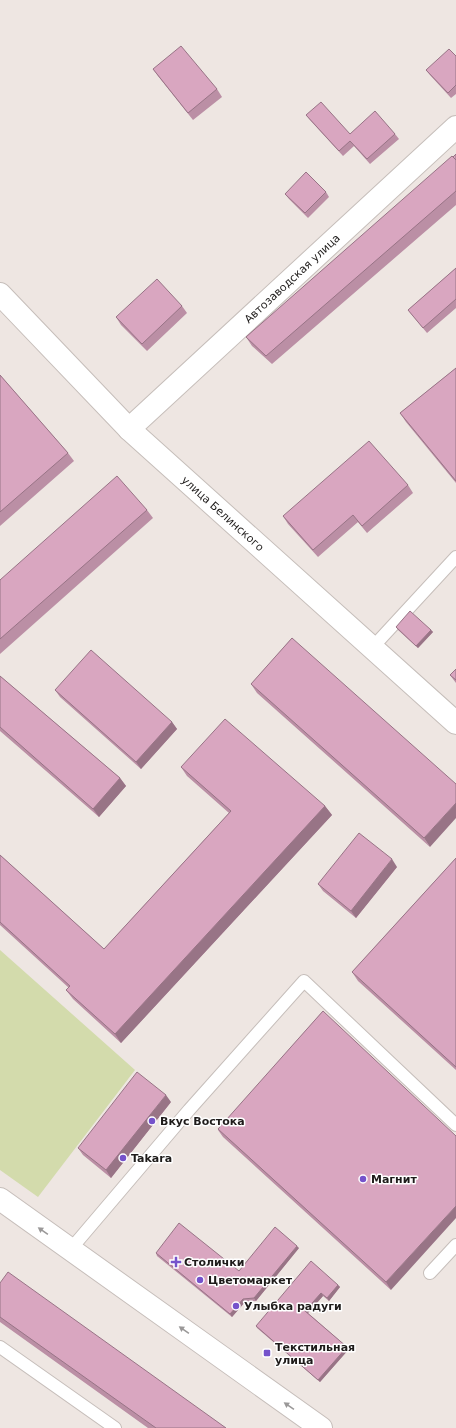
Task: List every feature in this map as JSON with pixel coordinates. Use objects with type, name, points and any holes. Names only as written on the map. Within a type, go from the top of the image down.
[{"type":"street","name":"Автозаводская улица","points":[[129,429],[456,127]]},
{"type":"street","name":"улица Белинского","points":[[0,294],[129,429],[456,723]]},
{"type":"street","points":[[0,1199],[322,1428]]},
{"type":"lane","points":[[372,648],[456,556]]},
{"type":"lane","points":[[70,1250],[189,1110],[304,981],[456,1125]]},
{"type":"lane","points":[[430,1273],[456,1245]]},
{"type":"lane","points":[[0,1347],[116,1428]]},
{"type":"green space","points":[[0,950],[135,1070],[38,1197],[0,1170]]},
{"type":"building","points":[[181,46],[217,89],[188,113],[153,69]]},
{"type":"building","points":[[449,49],[456,56],[456,85],[448,93],[426,70]]},
{"type":"building","points":[[321,102],[350,134],[375,111],[395,134],[367,159],[350,141],[339,151],[306,115]]},
{"type":"building","points":[[452,156],[456,160],[456,191],[266,356],[246,337]]},
{"type":"building","points":[[306,172],[326,192],[305,213],[285,194]]},
{"type":"building","points":[[456,268],[456,299],[423,328],[408,310]]},
{"type":"building","points":[[157,279],[182,306],[142,344],[116,317]]},
{"type":"building","points":[[456,368],[456,481],[400,413]]},
{"type":"building","points":[[0,375],[68,453],[0,512]]},
{"type":"building","points":[[369,441],[408,485],[362,526],[353,515],[313,550],[283,516]]},
{"type":"building","points":[[117,476],[147,510],[0,639],[0,580]]},
{"type":"building","points":[[410,611],[431,630],[416,646],[396,627]]},
{"type":"building","points":[[292,638],[456,784],[456,803],[424,838],[251,684]]},
{"type":"building","points":[[91,650],[172,722],[136,762],[55,690]]},
{"type":"building","points":[[456,669],[456,680],[450,675]]},
{"type":"building","points":[[0,676],[120,778],[93,809],[0,727]]},
{"type":"building","points":[[225,719],[325,806],[115,1034],[66,990],[70,986],[0,922],[0,855],[104,949],[231,811],[181,767]]},
{"type":"building","points":[[359,833],[392,859],[351,911],[318,884]]},
{"type":"building","points":[[456,858],[456,1067],[352,972]]},
{"type":"building","name":"Магнит","points":[[323,1011],[456,1136],[456,1206],[386,1282],[218,1129]]},
{"type":"building","points":[[137,1072],[166,1095],[106,1170],[78,1148]]},
{"type":"building","points":[[179,1223],[239,1271],[275,1227],[297,1246],[254,1298],[243,1299],[230,1314],[156,1253]]},
{"type":"building","points":[[311,1261],[338,1285],[327,1298],[321,1293],[305,1311],[347,1347],[318,1380],[256,1326]]},
{"type":"building","points":[[8,1272],[226,1428],[156,1428],[0,1317],[0,1283]]},
{"type":"place","name":"Вкус Востока","points":[[152,1121]]},
{"type":"place","name":"Takara","points":[[123,1158]]},
{"type":"place","name":"Магнит","points":[[363,1179]]},
{"type":"place","name":"Столички","points":[[176,1262]]},
{"type":"place","name":"Цветомаркет","points":[[200,1280]]},
{"type":"place","name":"Улыбка радуги","points":[[236,1306]]},
{"type":"place","name":"Текстильная улица","points":[[267,1353]]}]
